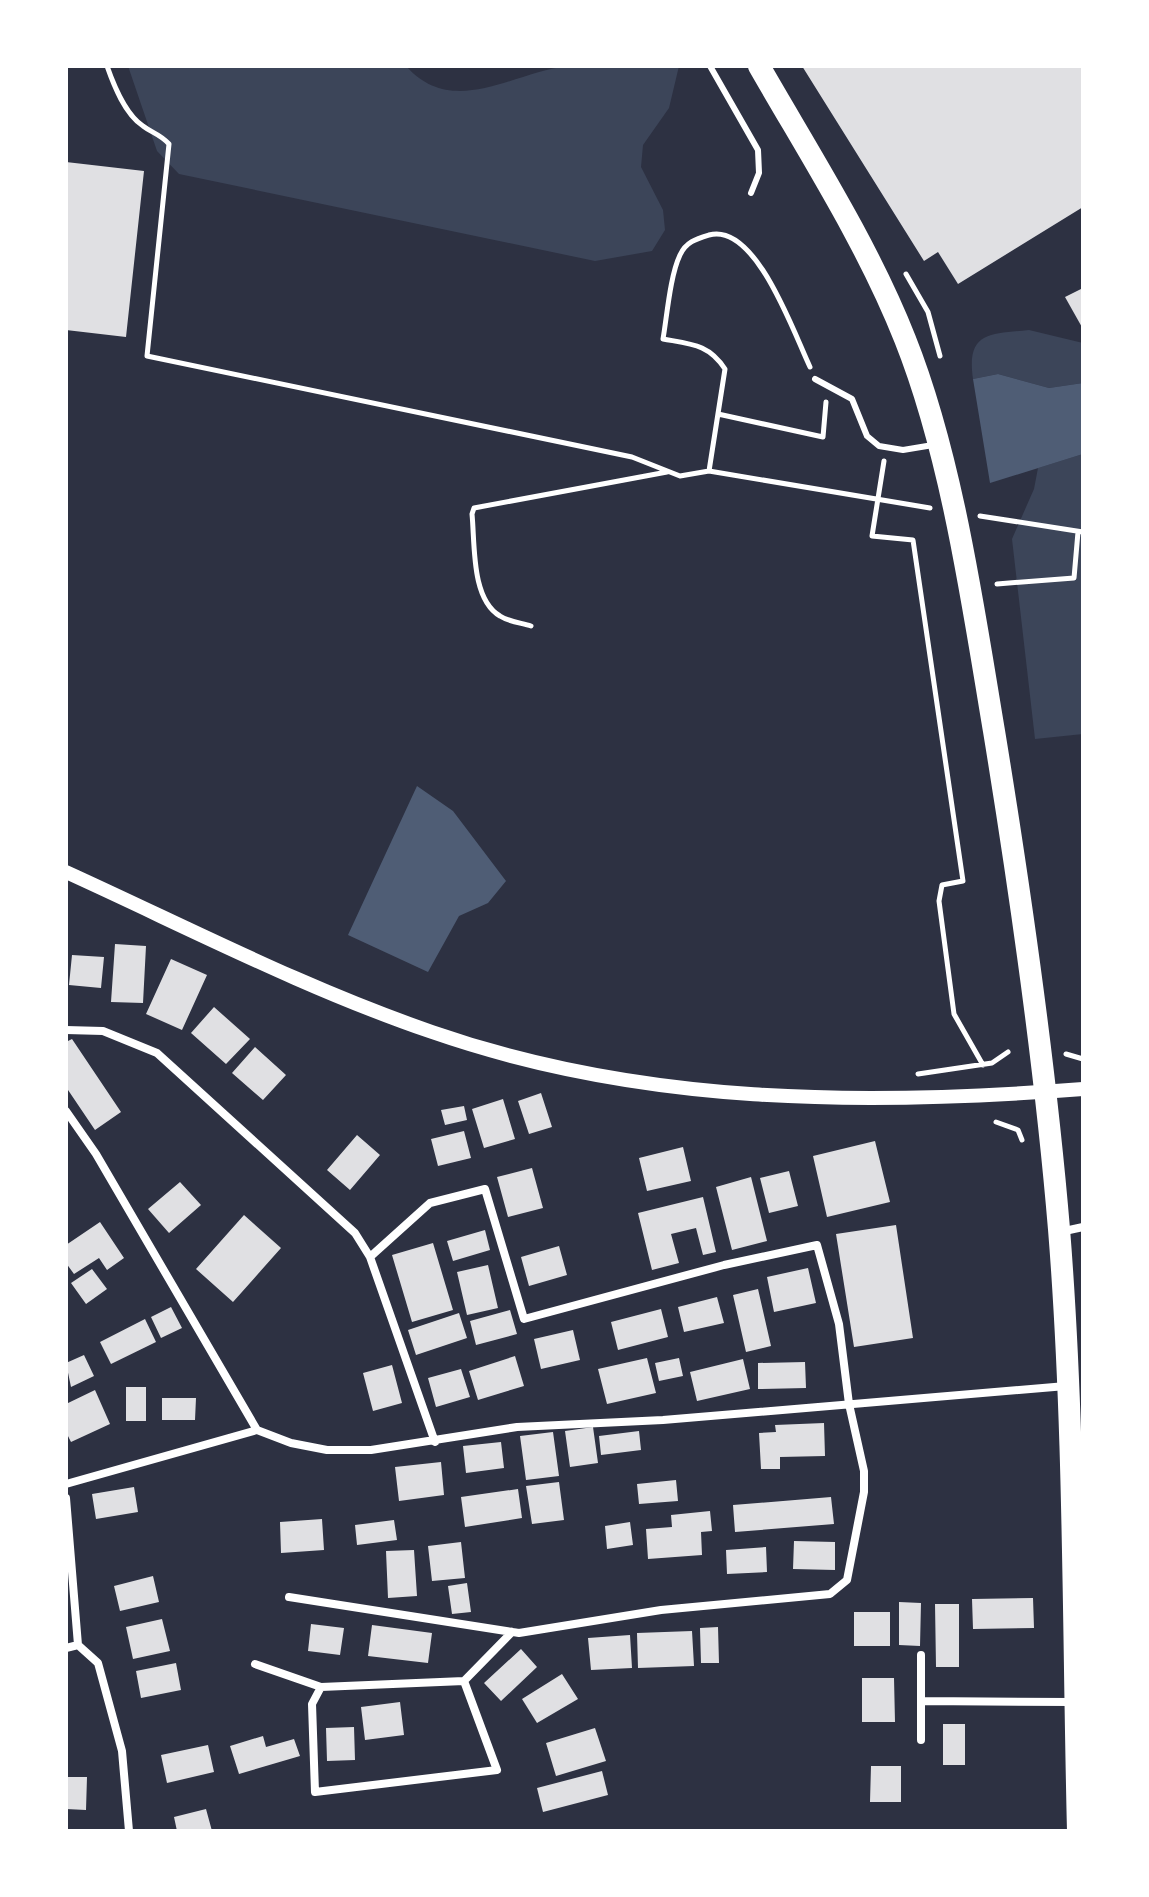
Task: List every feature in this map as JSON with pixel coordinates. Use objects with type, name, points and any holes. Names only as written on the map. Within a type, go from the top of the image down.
[{"type":"highway","points":[[759,66],[870,260],[907,343],[937,444],[975,618],[1006,802],[1046,1092],[1059,1232],[1067,1386],[1078,1831]]},
{"type":"street","points":[[66,872],[335,994],[431,1032],[550,1067],[660,1086],[797,1099],[1083,1089]]},
{"type":"street","points":[[66,1030],[103,1031],[157,1053],[355,1233],[370,1257],[435,1442]]},
{"type":"street","points":[[66,1111],[96,1154],[257,1430]]},
{"type":"street","points":[[289,1597],[512,1632],[661,1610],[830,1594],[840,1589],[847,1580],[864,1492],[864,1471],[849,1404],[839,1324],[817,1245],[724,1265],[524,1319],[485,1189],[430,1203],[370,1257]]},
{"type":"street","points":[[1059,1232],[1083,1227]]},
{"type":"street","points":[[66,1484],[257,1430],[327,1450],[371,1450],[517,1427],[663,1420],[1067,1386]]},
{"type":"street","points":[[66,1498],[78,1645],[98,1663],[122,1751],[129,1831]]},
{"type":"street","points":[[255,1664],[321,1687],[464,1681],[512,1632]]},
{"type":"street","points":[[66,1648],[78,1645]]},
{"type":"street","points":[[921,1655],[921,1740]]},
{"type":"street","points":[[321,1687],[312,1704],[315,1792],[497,1770],[464,1681]]},
{"type":"street","points":[[921,1701],[1075,1702]]},
{"type":"lane","points":[[710,66],[758,150],[759,173],[751,193]]},
{"type":"lane","points":[[815,379],[852,399],[867,436],[886,448],[903,450],[937,444]]},
{"type":"path","points":[[107,66],[124,105],[142,126],[161,134],[169,144],[147,356],[632,457],[680,476],[709,471],[937,509]]},
{"type":"path","points":[[709,471],[725,369],[715,353],[692,344],[663,339],[680,255],[692,240],[718,233],[740,242],[766,272],[826,402],[823,437],[718,414]]},
{"type":"path","points":[[886,448],[872,536],[913,540],[963,881],[942,885],[939,890],[940,915],[954,1014],[983,1065]]},
{"type":"path","points":[[531,626],[501,617],[487,606],[479,583],[474,508],[668,472]]},
{"type":"path","points":[[968,514],[1080,532],[1074,578],[997,584]]},
{"type":"path","points":[[1063,1046],[1069,1057],[1083,1059]]},
{"type":"path","points":[[905,1075],[949,1072],[983,1065],[1004,1057],[1008,1052]]},
{"type":"path","points":[[996,1122],[1018,1130],[1022,1140]]},
{"type":"shaded area","points":[[128,66],[406,66],[424,81],[443,89],[463,91],[568,66],[679,66],[669,108],[643,145],[641,167],[663,210],[665,230],[652,251],[595,261],[179,174],[157,151]]},
{"type":"shaded area","points":[[1029,330],[1083,343],[1083,383],[1049,388],[998,374],[973,379],[973,352],[978,343],[993,335]]},
{"type":"shaded area","points":[[998,374],[1049,388],[1083,383],[1083,454],[990,483],[973,379]]},
{"type":"shaded area","points":[[1083,454],[1083,734],[1035,739],[1012,539],[1034,489],[1038,468]]},
{"type":"shaded area","points":[[417,786],[453,811],[506,881],[488,903],[459,916],[428,972],[348,935]]},
{"type":"building","points":[[802,66],[1083,66],[1083,207],[958,284],[938,252],[924,261]]},
{"type":"building","points":[[66,162],[144,171],[126,337],[66,330]]},
{"type":"building","points":[[1083,288],[1083,329],[1065,297]]},
{"type":"building","points":[[115,944],[146,946],[143,1003],[111,1002]]},
{"type":"building","points":[[72,955],[104,957],[101,988],[69,985]]},
{"type":"building","points":[[171,959],[207,975],[182,1030],[146,1014]]},
{"type":"building","points":[[214,1007],[250,1039],[226,1064],[191,1033]]},
{"type":"building","points":[[72,1039],[121,1112],[95,1130],[66,1087],[66,1042]]},
{"type":"building","points":[[255,1047],[286,1075],[263,1100],[232,1073]]},
{"type":"building","points":[[541,1093],[552,1127],[529,1134],[518,1101]]},
{"type":"building","points":[[503,1099],[515,1139],[484,1148],[472,1109]]},
{"type":"building","points":[[464,1106],[467,1120],[445,1125],[441,1110]]},
{"type":"building","points":[[464,1131],[471,1158],[438,1166],[431,1139]]},
{"type":"building","points":[[357,1135],[380,1155],[350,1190],[327,1170]]},
{"type":"building","points":[[875,1141],[890,1202],[827,1217],[813,1156]]},
{"type":"building","points":[[683,1147],[691,1181],[647,1191],[639,1158]]},
{"type":"building","points":[[532,1168],[543,1208],[508,1217],[497,1177]]},
{"type":"building","points":[[789,1171],[798,1206],[769,1213],[760,1178]]},
{"type":"building","points":[[751,1177],[767,1241],[732,1250],[716,1187]]},
{"type":"building","points":[[180,1182],[201,1205],[169,1233],[148,1209]]},
{"type":"building","points":[[703,1197],[716,1252],[703,1255],[696,1228],[671,1234],[679,1263],[652,1270],[638,1213]]},
{"type":"building","points":[[244,1215],[281,1248],[233,1302],[196,1269]]},
{"type":"building","points":[[100,1222],[124,1258],[107,1270],[99,1258],[74,1274],[66,1263],[66,1245]]},
{"type":"building","points":[[896,1225],[913,1338],[854,1347],[836,1234]]},
{"type":"building","points":[[485,1230],[490,1250],[453,1261],[447,1241]]},
{"type":"building","points":[[433,1243],[453,1310],[412,1322],[392,1255]]},
{"type":"building","points":[[559,1246],[567,1275],[529,1286],[521,1257]]},
{"type":"building","points":[[488,1265],[498,1308],[467,1315],[457,1272]]},
{"type":"building","points":[[808,1268],[816,1303],[774,1312],[767,1277]]},
{"type":"building","points":[[92,1269],[107,1289],[86,1304],[71,1283]]},
{"type":"building","points":[[758,1289],[771,1346],[746,1352],[733,1295]]},
{"type":"building","points":[[717,1297],[724,1323],[684,1332],[678,1307]]},
{"type":"building","points":[[171,1307],[182,1328],[161,1338],[151,1317]]},
{"type":"building","points":[[661,1309],[668,1337],[618,1350],[611,1322]]},
{"type":"building","points":[[510,1310],[517,1334],[476,1345],[470,1321]]},
{"type":"building","points":[[459,1313],[467,1338],[416,1355],[408,1330]]},
{"type":"building","points":[[145,1319],[156,1342],[111,1364],[100,1342]]},
{"type":"building","points":[[573,1330],[580,1360],[541,1369],[534,1339]]},
{"type":"building","points":[[84,1355],[94,1376],[71,1387],[66,1363]]},
{"type":"building","points":[[515,1356],[524,1386],[478,1400],[469,1371]]},
{"type":"building","points":[[647,1358],[656,1393],[607,1404],[598,1369]]},
{"type":"building","points":[[679,1358],[683,1376],[659,1381],[655,1363]]},
{"type":"building","points":[[743,1359],[750,1389],[697,1401],[690,1372]]},
{"type":"building","points":[[805,1362],[806,1388],[758,1389],[758,1363]]},
{"type":"building","points":[[392,1365],[402,1403],[373,1411],[363,1373]]},
{"type":"building","points":[[461,1369],[470,1397],[436,1407],[428,1378]]},
{"type":"building","points":[[126,1387],[146,1387],[146,1421],[126,1421]]},
{"type":"building","points":[[95,1390],[110,1424],[71,1442],[66,1432],[66,1404]]},
{"type":"building","points":[[162,1398],[196,1398],[195,1420],[162,1420]]},
{"type":"building","points":[[824,1423],[825,1456],[780,1457],[780,1469],[761,1469],[759,1433],[776,1432],[775,1425]]},
{"type":"building","points":[[593,1427],[598,1463],[570,1467],[565,1431]]},
{"type":"building","points":[[639,1431],[641,1450],[601,1455],[599,1436]]},
{"type":"building","points":[[553,1432],[559,1476],[526,1480],[520,1436]]},
{"type":"building","points":[[501,1442],[504,1468],[466,1473],[463,1446]]},
{"type":"building","points":[[441,1462],[444,1495],[399,1501],[395,1467]]},
{"type":"building","points":[[676,1480],[678,1501],[639,1504],[637,1484]]},
{"type":"building","points":[[559,1482],[564,1520],[532,1524],[526,1486]]},
{"type":"building","points":[[134,1487],[138,1512],[96,1519],[92,1494]]},
{"type":"building","points":[[518,1489],[522,1518],[465,1527],[461,1497]]},
{"type":"building","points":[[831,1497],[834,1524],[735,1532],[733,1505]]},
{"type":"building","points":[[710,1511],[712,1531],[701,1532],[702,1555],[648,1559],[646,1529],[672,1527],[671,1515]]},
{"type":"building","points":[[322,1519],[324,1550],[281,1553],[280,1522]]},
{"type":"building","points":[[394,1520],[397,1540],[357,1545],[355,1525]]},
{"type":"building","points":[[630,1522],[633,1545],[607,1549],[605,1526]]},
{"type":"building","points":[[794,1541],[835,1542],[835,1570],[793,1569]]},
{"type":"building","points":[[461,1542],[465,1578],[432,1581],[428,1546]]},
{"type":"building","points":[[766,1547],[767,1572],[727,1574],[726,1550]]},
{"type":"building","points":[[414,1550],[417,1596],[388,1598],[386,1551]]},
{"type":"building","points":[[153,1576],[159,1602],[120,1611],[114,1586]]},
{"type":"building","points":[[467,1583],[471,1612],[452,1614],[448,1586]]},
{"type":"building","points":[[1033,1598],[1034,1628],[973,1629],[972,1599]]},
{"type":"building","points":[[899,1602],[921,1603],[920,1646],[899,1645]]},
{"type":"building","points":[[935,1604],[959,1604],[959,1667],[936,1667]]},
{"type":"building","points":[[854,1612],[890,1612],[890,1646],[854,1646]]},
{"type":"building","points":[[162,1619],[170,1651],[133,1659],[126,1627]]},
{"type":"building","points":[[311,1624],[344,1628],[340,1655],[308,1651]]},
{"type":"building","points":[[372,1625],[432,1633],[428,1663],[368,1656]]},
{"type":"building","points":[[718,1627],[719,1663],[701,1663],[700,1628]]},
{"type":"building","points":[[692,1631],[694,1666],[638,1668],[637,1633]]},
{"type":"building","points":[[630,1635],[632,1668],[591,1670],[588,1638]]},
{"type":"building","points":[[521,1649],[537,1667],[501,1701],[484,1683]]},
{"type":"building","points":[[176,1663],[181,1690],[141,1698],[136,1671]]},
{"type":"building","points":[[562,1674],[578,1699],[537,1723],[522,1699]]},
{"type":"building","points":[[862,1678],[894,1678],[895,1722],[862,1722]]},
{"type":"building","points":[[400,1702],[404,1735],[365,1740],[361,1707]]},
{"type":"building","points":[[943,1724],[965,1724],[965,1765],[943,1765]]},
{"type":"building","points":[[354,1727],[355,1760],[327,1761],[326,1728]]},
{"type":"building","points":[[595,1728],[606,1761],[556,1776],[546,1743]]},
{"type":"building","points":[[263,1736],[266,1747],[294,1739],[300,1756],[239,1774],[230,1746]]},
{"type":"building","points":[[208,1745],[214,1772],[167,1783],[161,1755]]},
{"type":"building","points":[[871,1766],[901,1766],[901,1802],[870,1802]]},
{"type":"building","points":[[602,1771],[608,1795],[543,1812],[537,1788]]},
{"type":"building","points":[[66,1777],[87,1777],[86,1810],[66,1809]]},
{"type":"building","points":[[206,1809],[212,1831],[177,1831],[174,1817]]}]
